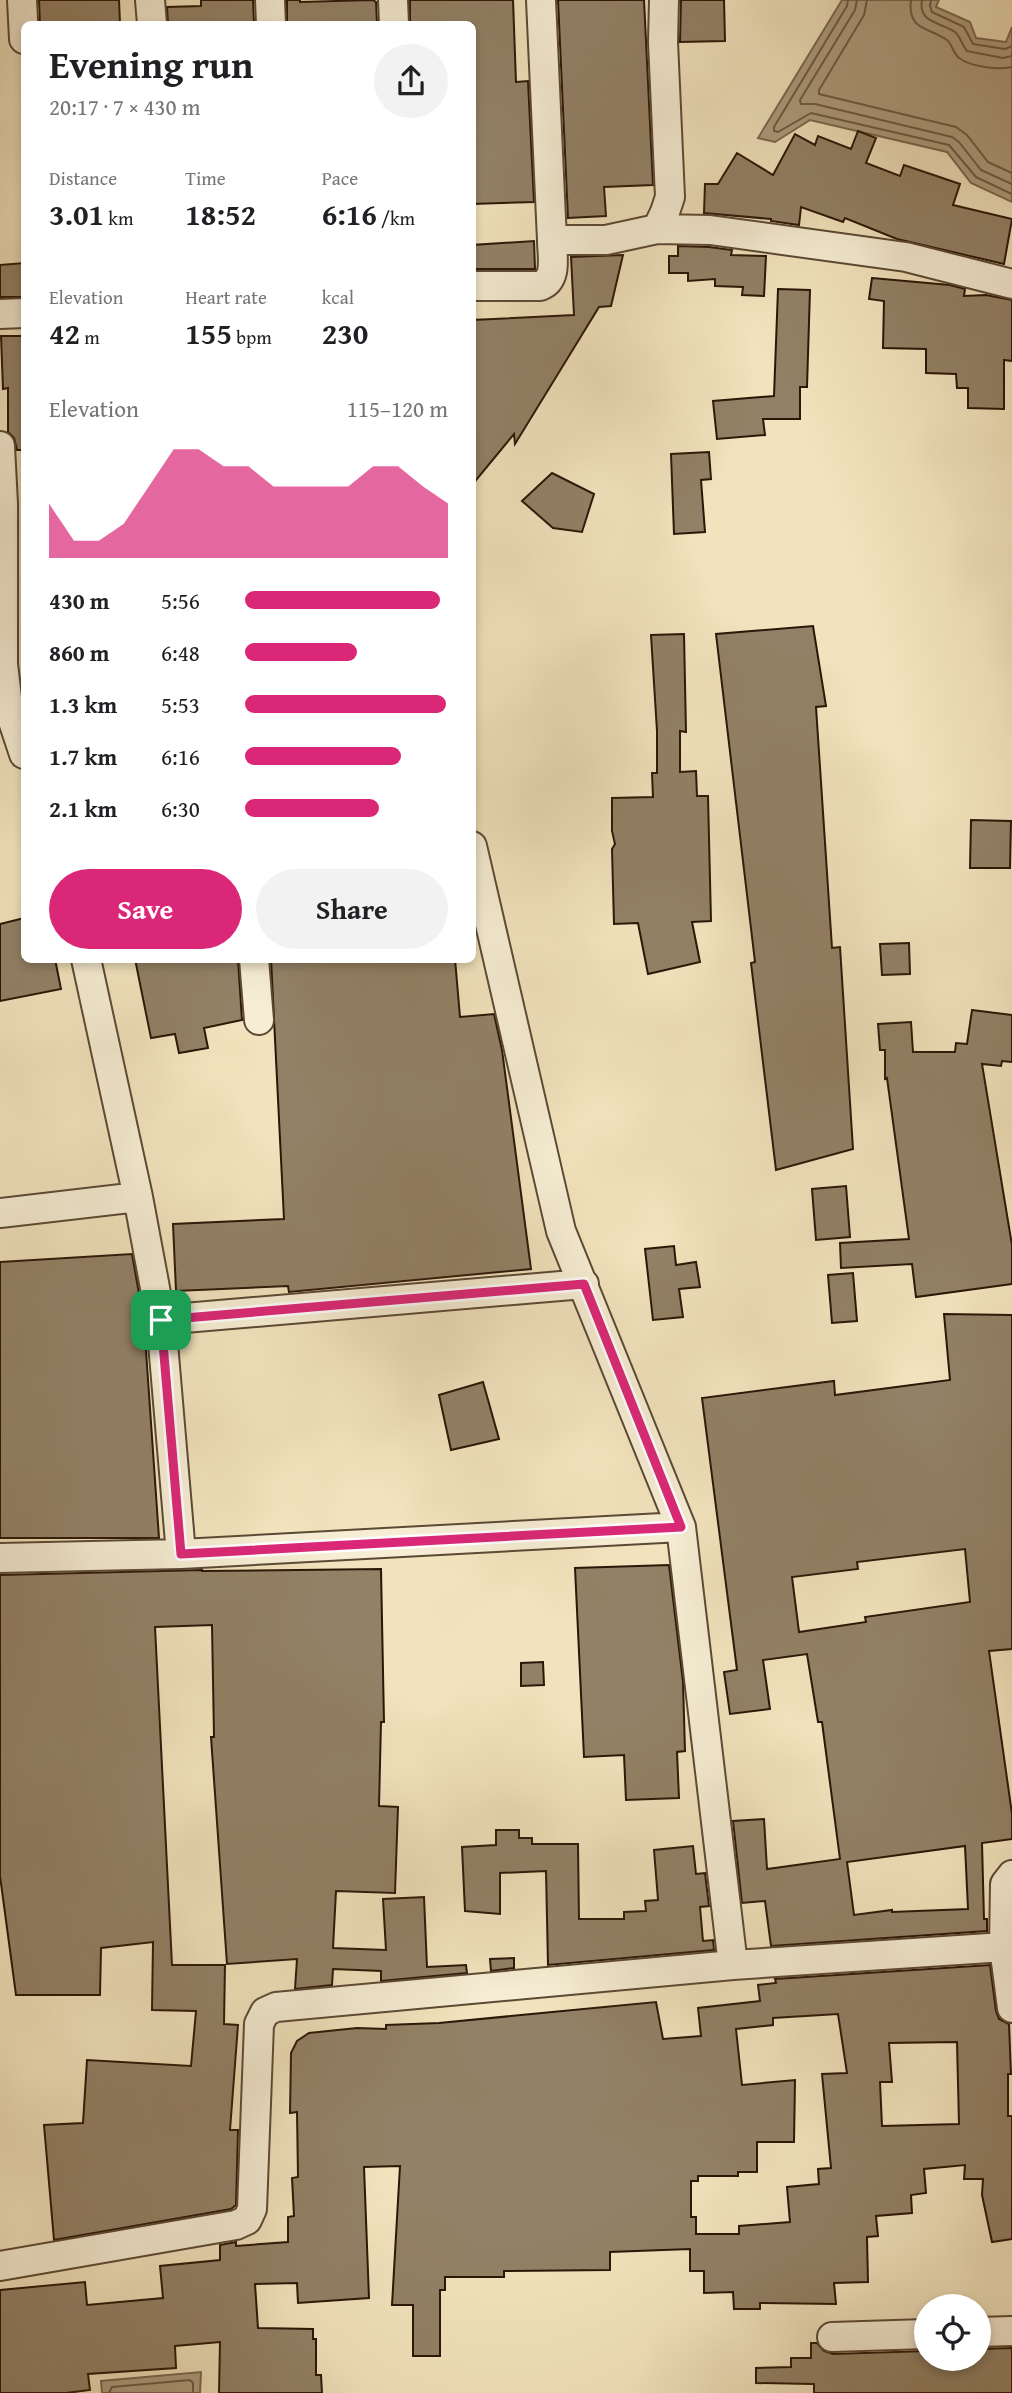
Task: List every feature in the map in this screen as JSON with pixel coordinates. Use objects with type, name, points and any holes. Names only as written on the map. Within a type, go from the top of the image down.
[{"type":"street","points":[[22,0],[23,21]]},
{"type":"street","points":[[150,0],[152,21]]},
{"type":"street","points":[[270,0],[271,21]]},
{"type":"street","points":[[393,0],[394,21]]},
{"type":"street","points":[[476,286],[540,286],[552,278],[541,0]]},
{"type":"street","points":[[663,230],[670,197],[663,42],[664,0]]},
{"type":"street","points":[[552,240],[606,240],[663,230],[710,230],[906,257],[1012,284]]},
{"type":"street","points":[[0,314],[21,313]]},
{"type":"street","points":[[0,446],[3,504],[3,664],[8,706],[21,745]]},
{"type":"street","points":[[476,863],[561,1231],[681,1527],[733,1965]]},
{"type":"street","points":[[87,963],[138,1197],[161,1320],[181,1554]]},
{"type":"street","points":[[254,963],[260,1020]]},
{"type":"street","points":[[0,1213],[138,1197]]},
{"type":"street","points":[[161,1320],[584,1284]]},
{"type":"street","points":[[0,1558],[181,1554],[681,1527]]},
{"type":"street","points":[[1012,1875],[1005,1884],[1004,1947],[1012,2008]]},
{"type":"street","points":[[0,2266],[236,2225],[247,2220],[252,2209],[259,2024],[265,2012],[276,2007],[733,1965],[1004,1947]]},
{"type":"street","points":[[991,2332],[1012,2331]]},
{"type":"street","points":[[832,2337],[914,2334]]},
{"type":"water","points":[[842,0],[939,0],[936,7],[970,22],[976,38],[1006,42],[1012,27],[1012,202],[971,183],[947,152],[810,120],[775,142],[758,138]]},
{"type":"water","points":[[201,2372],[200,2393],[102,2393],[101,2381]]},
{"type":"building","points":[[39,0],[119,0],[120,21],[40,21]]},
{"type":"building","points":[[201,0],[253,0],[254,21],[168,21],[167,7],[201,6]]},
{"type":"building","points":[[287,0],[376,2],[377,21],[287,21]]},
{"type":"building","points":[[410,0],[513,0],[516,82],[528,81],[534,202],[476,204],[476,21],[410,21]]},
{"type":"building","points":[[558,0],[644,0],[653,185],[604,187],[606,216],[568,218]]},
{"type":"building","points":[[681,0],[724,0],[725,41],[680,42]]},
{"type":"building","points":[[858,131],[876,138],[866,163],[900,176],[904,165],[960,184],[953,205],[1012,219],[1004,264],[897,239],[845,218],[843,222],[801,207],[799,225],[771,219],[704,213],[705,184],[718,184],[737,153],[773,175],[795,134],[815,145],[818,136],[851,149]]},
{"type":"building","points":[[534,241],[535,269],[476,269],[476,245]]},
{"type":"building","points":[[678,246],[732,250],[731,255],[766,256],[764,296],[742,295],[743,287],[715,286],[715,279],[688,281],[688,273],[669,273],[669,256],[678,256]]},
{"type":"building","points":[[623,255],[611,306],[599,307],[515,444],[514,434],[476,480],[476,320],[574,315],[571,257]]},
{"type":"building","points":[[21,263],[21,297],[0,297],[0,265]]},
{"type":"building","points":[[872,278],[950,285],[965,289],[964,296],[986,295],[1012,300],[1012,361],[1004,360],[1004,409],[968,408],[968,388],[957,388],[956,374],[926,373],[926,349],[883,348],[884,301],[869,299]]},
{"type":"building","points":[[778,289],[810,290],[807,387],[800,387],[800,419],[763,419],[765,435],[717,439],[713,401],[774,396]]},
{"type":"building","points":[[1,336],[21,336],[21,450],[17,450],[14,438],[8,432],[8,388],[3,389]]},
{"type":"building","points":[[709,452],[711,479],[701,480],[705,532],[674,534],[671,454]]},
{"type":"building","points":[[552,473],[594,494],[582,532],[553,528],[522,501]]},
{"type":"building","points":[[813,626],[826,706],[816,707],[832,948],[840,947],[853,1149],[776,1170],[751,963],[755,962],[716,634]]},
{"type":"building","points":[[684,634],[686,732],[680,731],[680,772],[696,771],[697,796],[708,796],[711,921],[692,922],[700,962],[648,974],[638,923],[614,924],[612,849],[615,844],[612,831],[612,798],[653,797],[652,773],[657,773],[657,731],[651,635]]},
{"type":"building","points":[[971,820],[1011,821],[1010,868],[970,868]]},
{"type":"building","points":[[21,919],[21,963],[56,963],[61,989],[0,1001],[0,924]]},
{"type":"building","points":[[909,943],[910,974],[882,975],[880,944]]},
{"type":"building","points":[[136,963],[238,963],[242,1020],[204,1028],[208,1048],[179,1053],[175,1034],[151,1038]]},
{"type":"building","points":[[271,963],[455,963],[460,1017],[494,1014],[502,1050],[531,1269],[289,1292],[288,1286],[176,1291],[173,1224],[284,1219]]},
{"type":"building","points":[[972,1010],[1012,1015],[1012,1062],[1002,1061],[1001,1066],[982,1064],[1012,1245],[1012,1284],[916,1297],[912,1264],[841,1268],[840,1243],[909,1239],[887,1078],[885,1079],[885,1050],[880,1050],[878,1024],[911,1022],[913,1052],[955,1052],[956,1043],[967,1044]]},
{"type":"building","points":[[846,1186],[850,1237],[816,1240],[812,1189]]},
{"type":"building","points":[[674,1246],[676,1265],[696,1262],[700,1287],[679,1289],[683,1317],[653,1320],[645,1249]]},
{"type":"building","points":[[132,1254],[144,1322],[159,1538],[0,1538],[0,1262]]},
{"type":"building","points":[[853,1273],[857,1321],[832,1323],[828,1275]]},
{"type":"building","points":[[944,1314],[1012,1315],[1012,1649],[989,1651],[1012,1814],[1012,1839],[982,1843],[984,1919],[987,1919],[987,1931],[771,1946],[765,1901],[742,1903],[733,1821],[764,1819],[767,1869],[840,1859],[822,1722],[818,1722],[807,1654],[763,1660],[770,1709],[730,1714],[724,1672],[737,1670],[702,1398],[834,1381],[835,1395],[950,1380]],"holes":[[[965,1549],[970,1602],[865,1617],[866,1622],[799,1632],[792,1577],[858,1569],[857,1562]],[[965,1846],[968,1909],[892,1910],[854,1915],[847,1862]]]},
{"type":"building","points":[[483,1382],[499,1439],[451,1450],[439,1395]]},
{"type":"building","points":[[669,1565],[683,1682],[685,1751],[677,1752],[679,1798],[626,1800],[624,1755],[584,1757],[575,1568]]},
{"type":"building","points":[[381,1569],[384,1722],[381,1722],[379,1806],[398,1807],[395,1893],[336,1891],[333,1948],[386,1950],[383,1899],[424,1897],[427,1967],[466,1965],[467,1973],[381,1981],[381,1971],[333,1969],[332,1985],[295,1989],[297,1959],[227,1964],[211,1737],[214,1737],[212,1625],[155,1627],[172,1965],[225,1965],[224,2024],[238,2025],[230,2130],[238,2130],[236,2205],[231,2209],[54,2240],[44,2125],[83,2123],[87,2060],[191,2066],[196,2011],[152,2010],[153,1942],[101,1948],[100,1995],[16,1995],[0,1876],[0,1575]]},
{"type":"building","points":[[543,1662],[544,1685],[521,1686],[521,1663]]},
{"type":"building","points":[[496,1830],[519,1830],[519,1838],[532,1838],[532,1844],[578,1844],[579,1919],[624,1919],[624,1912],[646,1911],[645,1901],[658,1900],[654,1850],[693,1846],[696,1874],[705,1873],[709,1906],[700,1907],[703,1941],[713,1940],[714,1950],[548,1965],[546,1871],[500,1873],[500,1914],[465,1911],[462,1847],[496,1845]]},
{"type":"building","points":[[514,1958],[514,1968],[491,1971],[490,1959]]},
{"type":"building","points":[[990,1965],[996,2011],[999,2019],[1009,2024],[1011,2074],[1008,2074],[1008,2116],[1012,2116],[1012,2239],[992,2242],[982,2195],[983,2179],[964,2179],[965,2165],[924,2169],[926,2193],[911,2195],[912,2213],[876,2216],[878,2236],[867,2237],[868,2282],[834,2283],[836,2304],[760,2303],[760,2309],[734,2309],[733,2292],[704,2293],[704,2271],[690,2271],[690,2249],[610,2252],[610,2270],[504,2271],[504,2277],[445,2277],[445,2290],[440,2290],[440,2356],[413,2356],[413,2305],[392,2305],[400,2166],[364,2167],[369,2298],[298,2303],[297,2283],[255,2284],[258,2328],[313,2329],[313,2339],[316,2339],[316,2375],[321,2375],[322,2393],[219,2393],[220,2342],[175,2346],[176,2368],[88,2374],[90,2390],[66,2393],[0,2393],[0,2290],[85,2282],[87,2305],[163,2298],[160,2266],[220,2260],[220,2245],[236,2242],[236,2246],[288,2242],[288,2217],[294,2216],[292,2178],[298,2177],[297,2112],[290,2113],[291,2053],[297,2041],[309,2033],[357,2028],[386,2029],[386,2025],[439,2023],[656,2002],[663,2039],[701,2036],[698,2008],[760,2001],[758,1985],[776,1983],[775,1979]],"holes":[[[838,2014],[847,2073],[822,2074],[831,2168],[818,2169],[819,2184],[787,2187],[790,2222],[739,2226],[739,2234],[696,2234],[696,2217],[691,2217],[691,2181],[698,2181],[698,2176],[738,2176],[738,2172],[757,2172],[757,2142],[794,2142],[795,2080],[742,2085],[736,2029],[773,2025],[773,2018]],[[957,2042],[959,2124],[882,2126],[880,2082],[892,2082],[889,2043]]]},
{"type":"building","points":[[811,2343],[817,2343],[824,2351],[833,2354],[914,2351],[914,2371],[991,2371],[991,2349],[1012,2348],[1012,2393],[814,2393],[814,2384],[756,2383],[756,2368],[791,2367],[791,2358],[811,2358]]},
{"type":"route","points":[[584,1284],[681,1527],[181,1554],[161,1320],[584,1284]]}]
